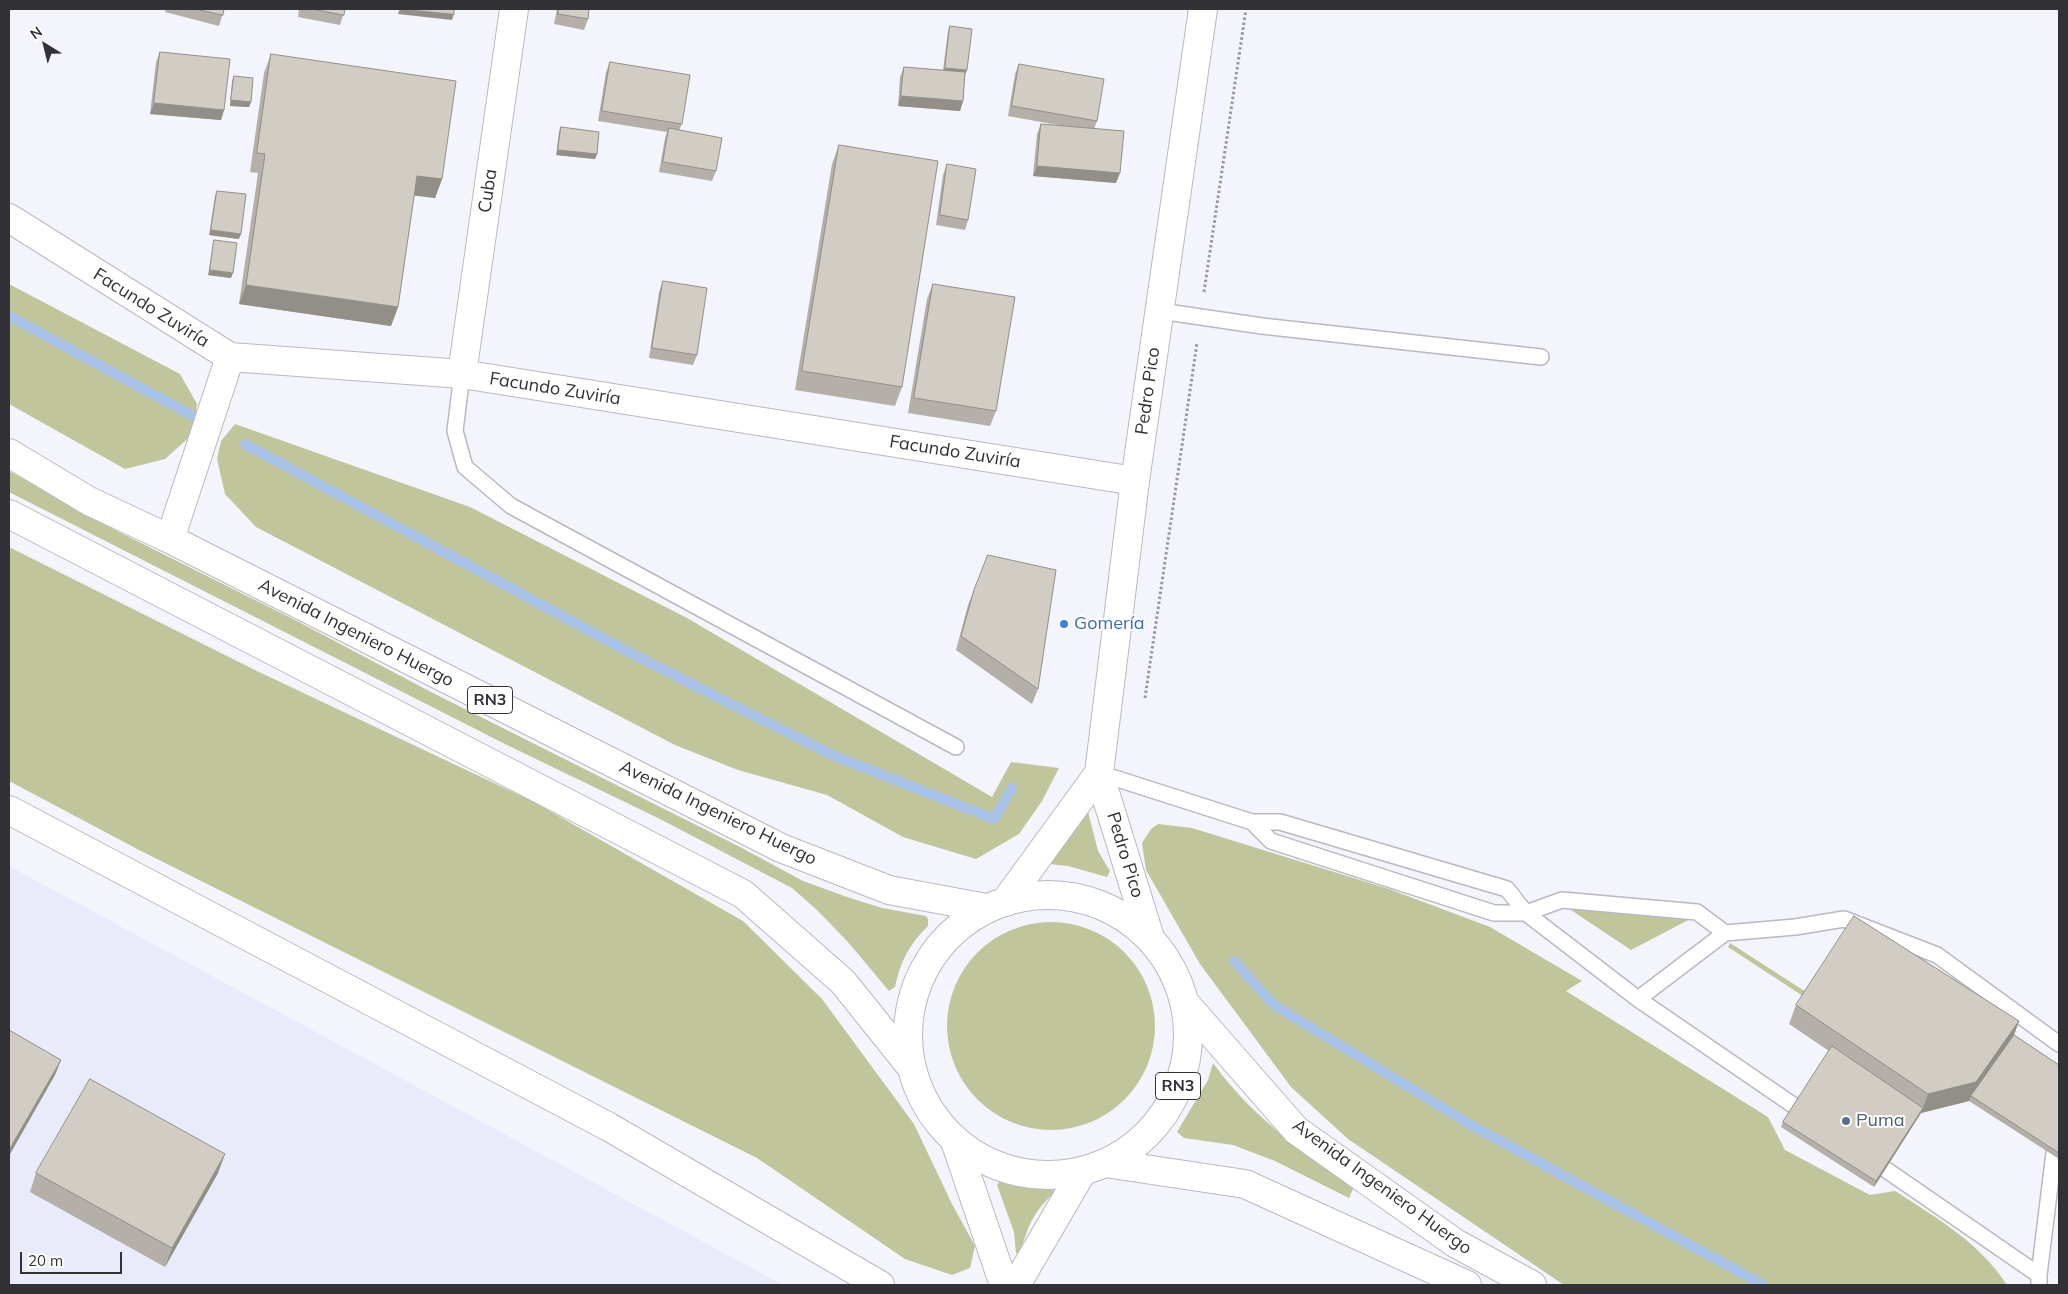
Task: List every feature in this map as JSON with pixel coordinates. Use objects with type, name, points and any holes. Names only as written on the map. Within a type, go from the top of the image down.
[{"type":"main road","name":"Cuba","points":[[462,374],[514,9]]},
{"type":"main road","name":"Pedro Pico","points":[[1150,938],[1099,773],[1135,481],[1203,9]]},
{"type":"main road","name":"Facundo Zuviría","points":[[9,218],[230,357],[462,374],[1135,481]]},
{"type":"main road","points":[[170,539],[230,357]]},
{"type":"main road","name":"Avenida Ingeniero Huergo","points":[[9,454],[89,501],[170,539],[781,848],[889,890],[996,905]]},
{"type":"main road","name":"Avenida Ingeniero Huergo","points":[[9,514],[742,894],[843,982],[912,1068]]},
{"type":"main road","name":"Pedro Pico","points":[[996,905],[1099,773]]},
{"type":"main road","points":[[9,810],[609,1127],[880,1285]]},
{"type":"main road","name":"Avenida Ingeniero Huergo","points":[[1093,1168],[1145,1137],[1174,1098],[1188,1052],[1186,1004],[1172,968],[1150,938],[1119,914],[1083,899],[1044,895],[996,905],[966,922],[940,947],[918,984],[908,1025],[912,1068],[928,1108],[955,1141],[993,1165],[1037,1175],[1093,1168],[1245,1184],[1467,1285]]},
{"type":"main road","name":"Avenida Ingeniero Huergo","points":[[1186,1004],[1296,1130],[1455,1243],[1532,1285]]},
{"type":"main road","points":[[955,1141],[1004,1285]]},
{"type":"main road","points":[[1016,1285],[1093,1168]]},
{"type":"lane","points":[[1160,311],[1262,326],[1541,357]]},
{"type":"lane","points":[[462,374],[454,431],[465,467],[511,506],[956,747]]},
{"type":"lane","points":[[1099,773],[1252,822],[1280,822],[1507,889],[1526,913],[1638,999],[1818,1123]]},
{"type":"lane","points":[[1252,822],[1271,841],[1494,913],[1526,913],[1562,900],[1697,912],[1725,933]]},
{"type":"lane","points":[[1638,999],[1725,933],[1795,927],[1844,918],[1937,955],[2059,1044]]},
{"type":"lane","points":[[1859,1151],[2039,1280],[2059,1112]]},
{"type":"path","points":[[1146,698],[1246,9]]},
{"type":"shaded area","points":[[9,866],[783,1285],[9,1285]]},
{"type":"green space","points":[[9,284],[180,374],[197,404],[193,434],[165,459],[125,469],[9,404]]},
{"type":"green space","points":[[235,424],[470,507],[687,618],[992,797],[1011,762],[1059,768],[1042,801],[1019,834],[976,859],[903,837],[827,795],[738,770],[675,745],[256,527],[225,494],[217,459],[221,441]]},
{"type":"green space","points":[[9,471],[117,531],[295,620],[431,692],[740,847],[803,881],[882,908],[926,916],[928,926],[911,946],[903,961],[895,987],[889,991],[848,942],[817,910],[792,888],[658,818],[505,744],[9,492]]},
{"type":"green space","points":[[9,547],[257,671],[534,802],[743,921],[822,999],[914,1124],[951,1202],[975,1246],[970,1268],[952,1275],[905,1259],[757,1158],[141,851],[9,781]]},
{"type":"green space","points":[[1086,804],[1098,851],[1110,871],[1107,877],[1068,866],[1049,864]]},
{"type":"green space","points":[[1158,824],[1192,828],[1389,889],[1490,927],[1582,981],[1566,991],[1768,1117],[1785,1150],[1870,1195],[1895,1191],[1957,1232],[1984,1256],[2007,1285],[1564,1285],[1348,1139],[1291,1087],[1200,964],[1146,870],[1142,843],[1151,829]]},
{"type":"green space","points":[[1568,908],[1692,918],[1631,950]]},
{"type":"green space","points":[[1051,922],[1071,924],[1091,930],[1117,946],[1131,960],[1147,986],[1153,1006],[1155,1026],[1153,1046],[1147,1066],[1131,1092],[1117,1106],[1091,1122],[1071,1128],[1051,1130],[1031,1128],[1011,1122],[985,1106],[971,1092],[955,1066],[949,1046],[947,1026],[949,1006],[955,986],[971,960],[985,946],[1011,930],[1031,924]]},
{"type":"green space","points":[[1730,943],[1809,994],[1806,998],[1728,947]]},
{"type":"green space","points":[[1213,1063],[1260,1116],[1296,1146],[1354,1187],[1349,1198],[1275,1161],[1233,1145],[1184,1138],[1177,1132],[1208,1080]]},
{"type":"green space","points":[[1001,1180],[1056,1191],[1032,1220],[1020,1254],[1016,1253],[1014,1232],[997,1185]]},
{"type":"building","points":[[196,9],[224,9],[223,15]]},
{"type":"building","points":[[313,9],[345,9],[344,15]]},
{"type":"building","points":[[400,9],[454,9],[454,14]]},
{"type":"building","points":[[559,9],[589,9],[588,19],[558,14]]},
{"type":"building","points":[[950,26],[972,29],[967,70],[945,68]]},
{"type":"building","points":[[160,52],[230,59],[224,110],[154,103]]},
{"type":"building","points":[[271,54],[456,81],[442,179],[417,176],[398,307],[246,285],[265,154],[257,153]]},
{"type":"building","points":[[610,62],[690,75],[682,124],[602,111]]},
{"type":"building","points":[[1019,64],[1104,79],[1097,121],[1012,106]]},
{"type":"building","points":[[904,67],[965,72],[963,101],[901,96]]},
{"type":"building","points":[[234,76],[253,78],[251,102],[231,100]]},
{"type":"building","points":[[1041,124],[1124,131],[1120,173],[1037,166]]},
{"type":"building","points":[[561,127],[599,132],[597,154],[558,150]]},
{"type":"building","points":[[669,128],[722,138],[716,171],[663,162]]},
{"type":"building","points":[[839,145],[938,161],[902,387],[802,371]]},
{"type":"building","points":[[947,164],[976,169],[968,220],[940,215]]},
{"type":"building","points":[[217,191],[246,194],[241,234],[211,230]]},
{"type":"building","points":[[214,240],[237,243],[233,273],[210,270]]},
{"type":"building","points":[[663,281],[707,288],[697,355],[652,348]]},
{"type":"building","points":[[933,284],[1015,297],[996,411],[914,398]]},
{"type":"building","points":[[988,555],[1056,570],[1038,689],[961,636],[974,590]]},
{"type":"building","points":[[1854,916],[2019,1021],[1976,1082],[1928,1094],[1796,1005]]},
{"type":"building","points":[[9,1030],[61,1060],[9,1150]]},
{"type":"building","points":[[2014,1035],[2059,1065],[2059,1153],[1971,1096]]},
{"type":"building","points":[[1832,1046],[1923,1108],[1876,1181],[1783,1122]]},
{"type":"building","points":[[90,1079],[225,1154],[172,1248],[36,1173]]},
{"type":"waterway","points":[[9,316],[193,416]]},
{"type":"waterway","points":[[245,444],[634,655],[832,755],[994,819],[1012,788]]},
{"type":"waterway","points":[[1234,961],[1274,1005],[1471,1125],[1763,1285]]},
{"type":"place","name":"Gomería","points":[[1064,624]]},
{"type":"place","name":"Puma","points":[[1846,1121]]}]
